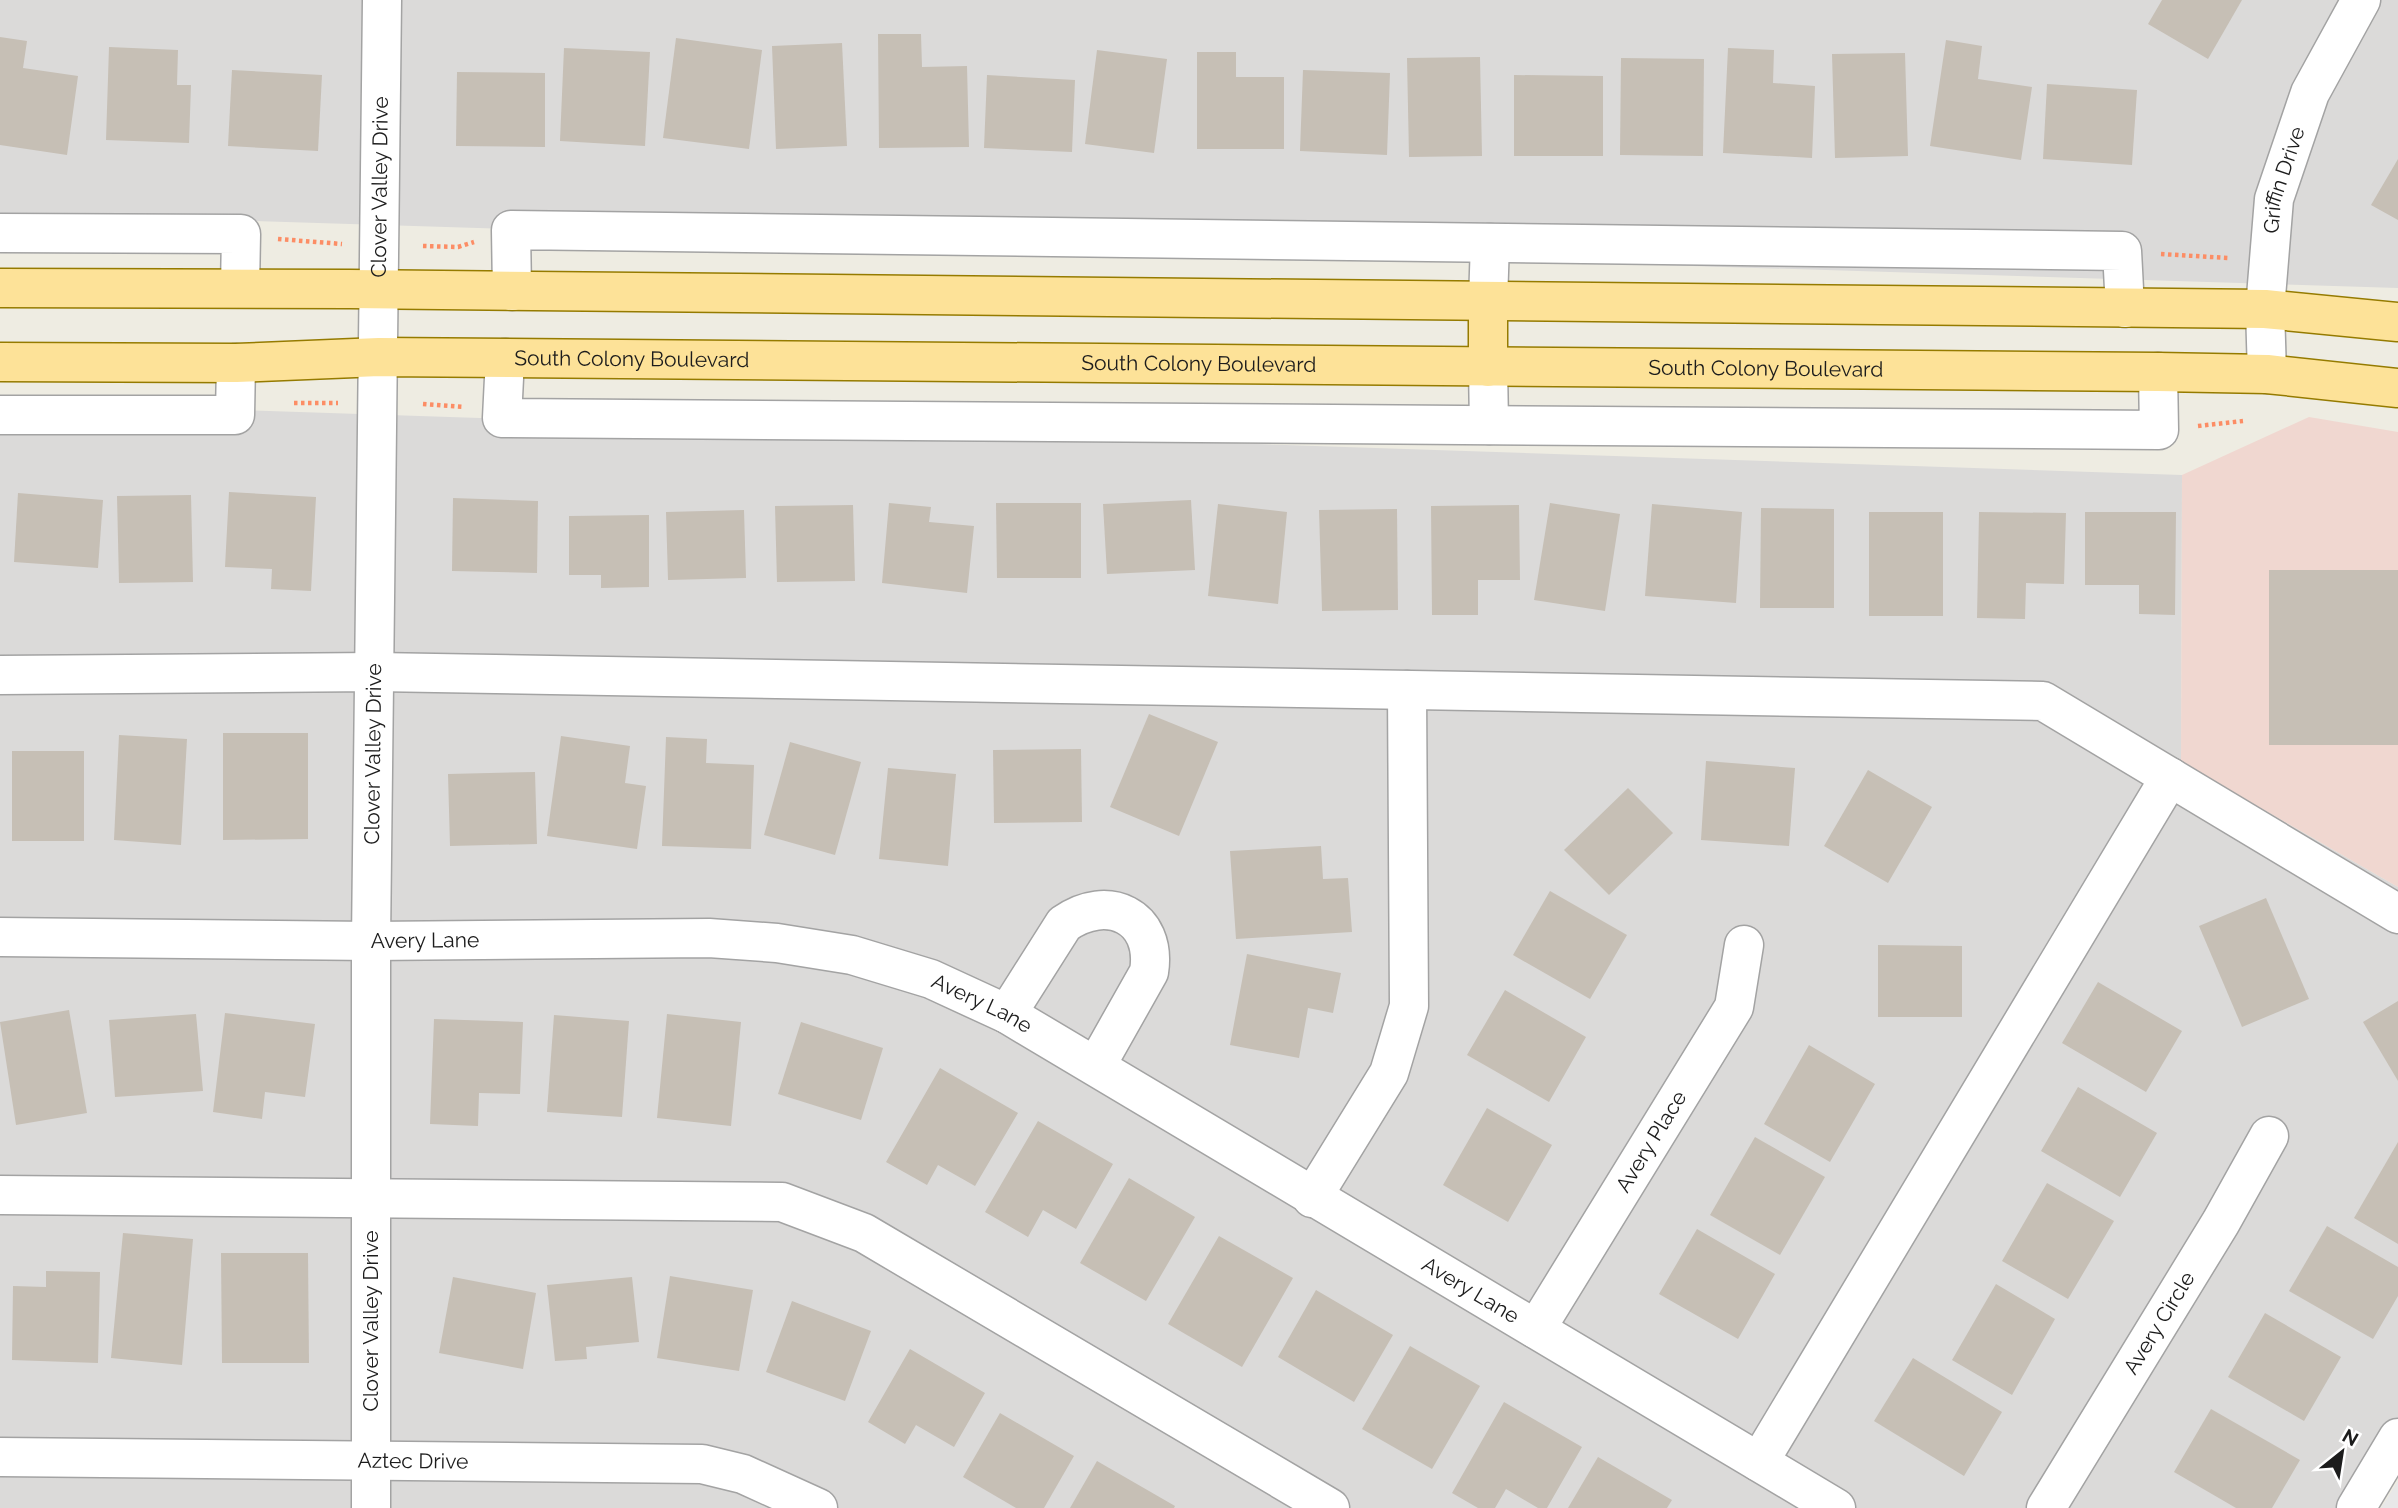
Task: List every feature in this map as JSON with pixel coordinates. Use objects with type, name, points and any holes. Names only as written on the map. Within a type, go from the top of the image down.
[{"type":"main road","points":[[0,288],[512,290],[2125,307],[2265,309],[2398,322]]},
{"type":"main road","points":[[1488,300],[1488,367]]},
{"type":"main road","name":"South Colony Boulevard","points":[[0,362],[236,363],[379,357],[2158,372],[2267,374],[2398,388]]},
{"type":"street","name":"Clover Valley Drive","points":[[371,1508],[371,941],[382,0]]},
{"type":"street","name":"Griffin Drive","points":[[2267,374],[2265,309],[2274,199],[2311,93],[2361,0]]},
{"type":"street","points":[[512,290],[511,230],[2122,251],[2125,307]]},
{"type":"street","points":[[0,233],[242,234],[240,288]]},
{"type":"street","points":[[1488,300],[1490,243]]},
{"type":"street","points":[[505,358],[502,418],[2159,430],[2158,372]]},
{"type":"street","points":[[0,415],[235,415],[236,363]]},
{"type":"street","points":[[1488,367],[1489,425]]},
{"type":"street","points":[[0,675],[376,672],[2043,701],[2398,914]]},
{"type":"street","points":[[1312,1198],[1389,1073],[1409,1006],[1407,690]]},
{"type":"street","points":[[1759,1462],[2171,777]]},
{"type":"street","points":[[1007,1014],[1064,924],[1077,914],[1093,909],[1111,909],[1126,915],[1149,940],[1152,956],[1149,972],[1096,1066]]},
{"type":"street","name":"Avery Lane","points":[[0,937],[371,941],[709,938],[777,943],[852,955],[931,979],[1007,1014],[1096,1066],[1312,1198],[1836,1508]]},
{"type":"street","name":"Avery Place","points":[[1536,1329],[1734,1007],[1744,945]]},
{"type":"street","name":"Avery Circle","points":[[2046,1508],[2221,1222],[2269,1136]]},
{"type":"street","points":[[0,1195],[371,1196],[782,1202],[864,1233],[1330,1508]]},
{"type":"street","points":[[2356,1508],[2398,1438]]},
{"type":"street","name":"Aztec Drive","points":[[0,1457],[702,1464],[743,1474],[818,1508]]},
{"type":"path","points":[[422,246],[457,247],[511,230]]},
{"type":"path","points":[[242,234],[312,243],[350,244]]},
{"type":"path","points":[[2122,251],[2228,258]]},
{"type":"path","points":[[235,415],[284,403],[349,403]]},
{"type":"shaded area","points":[[0,0],[2398,0],[2398,288],[0,213]]},
{"type":"shaded area","points":[[0,402],[2182,475],[2181,762],[2398,887],[2398,1469],[2375,1508],[0,1508]]},
{"type":"shaded area","points":[[2309,417],[2398,432],[2398,887],[2181,762],[2182,475]]},
{"type":"shaded area","points":[[2398,1481],[2398,1508],[2381,1508]]},
{"type":"building","points":[[2162,0],[2242,0],[2208,59],[2148,24]]},
{"type":"building","points":[[878,34],[921,34],[922,67],[967,66],[969,147],[879,148]]},
{"type":"building","points":[[0,37],[27,41],[23,68],[78,76],[67,155],[0,145]]},
{"type":"building","points":[[676,38],[762,50],[749,149],[663,138]]},
{"type":"building","points":[[1946,40],[1982,46],[1978,79],[2032,87],[2021,160],[1930,146]]},
{"type":"building","points":[[842,43],[847,146],[776,149],[772,46]]},
{"type":"building","points":[[109,47],[178,50],[177,85],[191,85],[189,143],[106,140]]},
{"type":"building","points":[[564,48],[650,52],[645,146],[560,141]]},
{"type":"building","points":[[1728,48],[1774,50],[1773,83],[1815,86],[1812,158],[1723,153]]},
{"type":"building","points":[[1097,50],[1167,59],[1154,153],[1085,144]]},
{"type":"building","points":[[1197,52],[1236,52],[1236,77],[1284,77],[1284,149],[1197,149]]},
{"type":"building","points":[[1905,53],[1908,156],[1835,158],[1832,54]]},
{"type":"building","points":[[1480,57],[1482,156],[1409,157],[1407,58]]},
{"type":"building","points":[[1621,58],[1704,59],[1703,156],[1620,155]]},
{"type":"building","points":[[232,70],[322,75],[318,151],[228,146]]},
{"type":"building","points":[[1303,70],[1390,73],[1387,155],[1300,151]]},
{"type":"building","points":[[457,72],[545,73],[545,147],[456,146]]},
{"type":"building","points":[[987,75],[1075,80],[1072,152],[984,148]]},
{"type":"building","points":[[1514,75],[1603,76],[1603,156],[1514,156]]},
{"type":"building","points":[[2047,84],[2137,90],[2132,165],[2043,159]]},
{"type":"building","points":[[2398,159],[2398,220],[2371,205]]},
{"type":"building","points":[[229,492],[316,497],[311,591],[271,589],[272,569],[225,567]]},
{"type":"building","points":[[18,493],[103,500],[98,568],[14,562]]},
{"type":"building","points":[[191,495],[193,582],[119,583],[117,496]]},
{"type":"building","points":[[453,498],[538,501],[537,573],[452,571]]},
{"type":"building","points":[[1191,500],[1195,570],[1107,574],[1103,504]]},
{"type":"building","points":[[889,503],[931,507],[929,522],[974,526],[967,593],[882,583]]},
{"type":"building","points":[[996,503],[1081,503],[1081,578],[997,578]]},
{"type":"building","points":[[1550,503],[1620,514],[1605,611],[1534,600]]},
{"type":"building","points":[[1218,504],[1287,512],[1278,604],[1208,596]]},
{"type":"building","points":[[1652,504],[1742,512],[1736,603],[1645,596]]},
{"type":"building","points":[[853,505],[855,581],[777,582],[775,506]]},
{"type":"building","points":[[1519,505],[1520,580],[1478,580],[1478,615],[1432,615],[1431,506]]},
{"type":"building","points":[[1761,508],[1834,509],[1834,608],[1760,608]]},
{"type":"building","points":[[1397,509],[1398,610],[1322,611],[1319,510]]},
{"type":"building","points":[[744,510],[746,578],[668,580],[666,512]]},
{"type":"building","points":[[1869,512],[1943,512],[1943,616],[1869,616]]},
{"type":"building","points":[[1979,512],[2066,513],[2064,584],[2026,583],[2025,619],[1977,618]]},
{"type":"building","points":[[2085,512],[2176,512],[2175,615],[2139,614],[2139,585],[2085,585]]},
{"type":"building","points":[[649,515],[649,587],[601,588],[601,575],[569,575],[569,516]]},
{"type":"building","points":[[2269,570],[2398,570],[2398,745],[2269,745]]},
{"type":"building","points":[[1149,714],[1218,742],[1179,836],[1110,807]]},
{"type":"building","points":[[223,733],[308,733],[308,839],[223,840]]},
{"type":"building","points":[[119,735],[187,739],[181,845],[114,840]]},
{"type":"building","points":[[561,736],[630,746],[625,783],[646,786],[637,849],[547,836]]},
{"type":"building","points":[[666,737],[707,739],[706,763],[754,765],[751,849],[662,846]]},
{"type":"building","points":[[790,742],[861,762],[835,855],[764,835]]},
{"type":"building","points":[[1081,749],[1082,822],[994,823],[993,750]]},
{"type":"building","points":[[12,751],[84,751],[84,841],[12,841]]},
{"type":"building","points":[[1706,761],[1795,768],[1789,846],[1701,840]]},
{"type":"building","points":[[888,768],[956,774],[948,866],[879,859]]},
{"type":"building","points":[[1868,770],[1932,807],[1888,883],[1824,846]]},
{"type":"building","points":[[535,772],[537,844],[450,846],[448,774]]},
{"type":"building","points":[[1628,788],[1673,833],[1609,895],[1564,850]]},
{"type":"building","points":[[1321,846],[1323,879],[1348,878],[1352,932],[1236,939],[1230,851]]},
{"type":"building","points":[[1550,891],[1627,935],[1590,999],[1513,955]]},
{"type":"building","points":[[2266,898],[2309,999],[2242,1027],[2199,926]]},
{"type":"building","points":[[1878,945],[1962,946],[1962,1017],[1878,1017]]},
{"type":"building","points":[[1247,954],[1341,973],[1333,1013],[1308,1008],[1299,1058],[1230,1045]]},
{"type":"building","points":[[2098,982],[2182,1031],[2146,1092],[2062,1043]]},
{"type":"building","points":[[1505,990],[1586,1037],[1549,1102],[1467,1055]]},
{"type":"building","points":[[2398,1001],[2398,1081],[2363,1022]]},
{"type":"building","points":[[69,1010],[87,1113],[16,1125],[0,1022]]},
{"type":"building","points":[[225,1013],[315,1024],[305,1097],[265,1092],[262,1119],[213,1112]]},
{"type":"building","points":[[196,1014],[203,1091],[115,1097],[109,1020]]},
{"type":"building","points":[[667,1014],[741,1022],[731,1126],[657,1118]]},
{"type":"building","points":[[554,1015],[629,1021],[622,1117],[547,1112]]},
{"type":"building","points":[[434,1019],[523,1022],[520,1094],[479,1093],[478,1126],[430,1124]]},
{"type":"building","points":[[801,1022],[883,1048],[861,1120],[778,1094]]},
{"type":"building","points":[[1809,1045],[1875,1084],[1830,1162],[1764,1124]]},
{"type":"building","points":[[940,1068],[1018,1113],[975,1186],[938,1165],[927,1185],[886,1162]]},
{"type":"building","points":[[2078,1087],[2157,1133],[2120,1197],[2041,1151]]},
{"type":"building","points":[[1487,1108],[1552,1145],[1508,1222],[1443,1185]]},
{"type":"building","points":[[1038,1121],[1113,1164],[1076,1229],[1043,1210],[1028,1237],[985,1212]]},
{"type":"building","points":[[1755,1137],[1825,1177],[1780,1255],[1710,1215]]},
{"type":"building","points":[[2398,1142],[2398,1244],[2354,1218]]},
{"type":"building","points":[[1129,1178],[1195,1217],[1146,1301],[1080,1263]]},
{"type":"building","points":[[2047,1183],[2114,1221],[2068,1299],[2002,1261]]},
{"type":"building","points":[[2327,1226],[2398,1267],[2398,1296],[2373,1339],[2289,1291]]},
{"type":"building","points":[[1697,1229],[1775,1274],[1738,1339],[1659,1294]]},
{"type":"building","points":[[123,1233],[193,1239],[182,1365],[111,1358]]},
{"type":"building","points":[[1219,1236],[1293,1278],[1242,1367],[1168,1324]]},
{"type":"building","points":[[221,1253],[308,1253],[309,1363],[222,1363]]},
{"type":"building","points":[[46,1271],[100,1272],[98,1363],[12,1360],[13,1286],[46,1287]]},
{"type":"building","points":[[670,1276],[753,1290],[739,1371],[657,1358]]},
{"type":"building","points":[[453,1277],[536,1293],[523,1369],[439,1353]]},
{"type":"building","points":[[632,1277],[639,1342],[586,1347],[587,1359],[555,1361],[547,1285]]},
{"type":"building","points":[[1996,1284],[2055,1319],[2012,1395],[1952,1360]]},
{"type":"building","points":[[1316,1290],[1393,1335],[1354,1402],[1278,1357]]},
{"type":"building","points":[[792,1301],[871,1331],[845,1401],[766,1372]]},
{"type":"building","points":[[2265,1313],[2341,1357],[2304,1421],[2228,1377]]},
{"type":"building","points":[[1410,1346],[1480,1386],[1432,1469],[1362,1429]]},
{"type":"building","points":[[910,1349],[985,1393],[954,1447],[916,1425],[905,1444],[868,1422]]},
{"type":"building","points":[[1913,1358],[2002,1412],[1964,1476],[1874,1421]]},
{"type":"building","points":[[1504,1402],[1582,1447],[1547,1508],[1538,1508],[1506,1489],[1495,1508],[1478,1508],[1452,1493]]},
{"type":"building","points":[[2211,1409],[2300,1460],[2272,1508],[2236,1508],[2174,1472]]},
{"type":"building","points":[[1000,1413],[1074,1456],[1044,1508],[1016,1508],[963,1477]]},
{"type":"building","points":[[1598,1457],[1672,1500],[1667,1508],[1568,1508]]},
{"type":"building","points":[[1097,1461],[1175,1506],[1174,1508],[1070,1508]]}]
